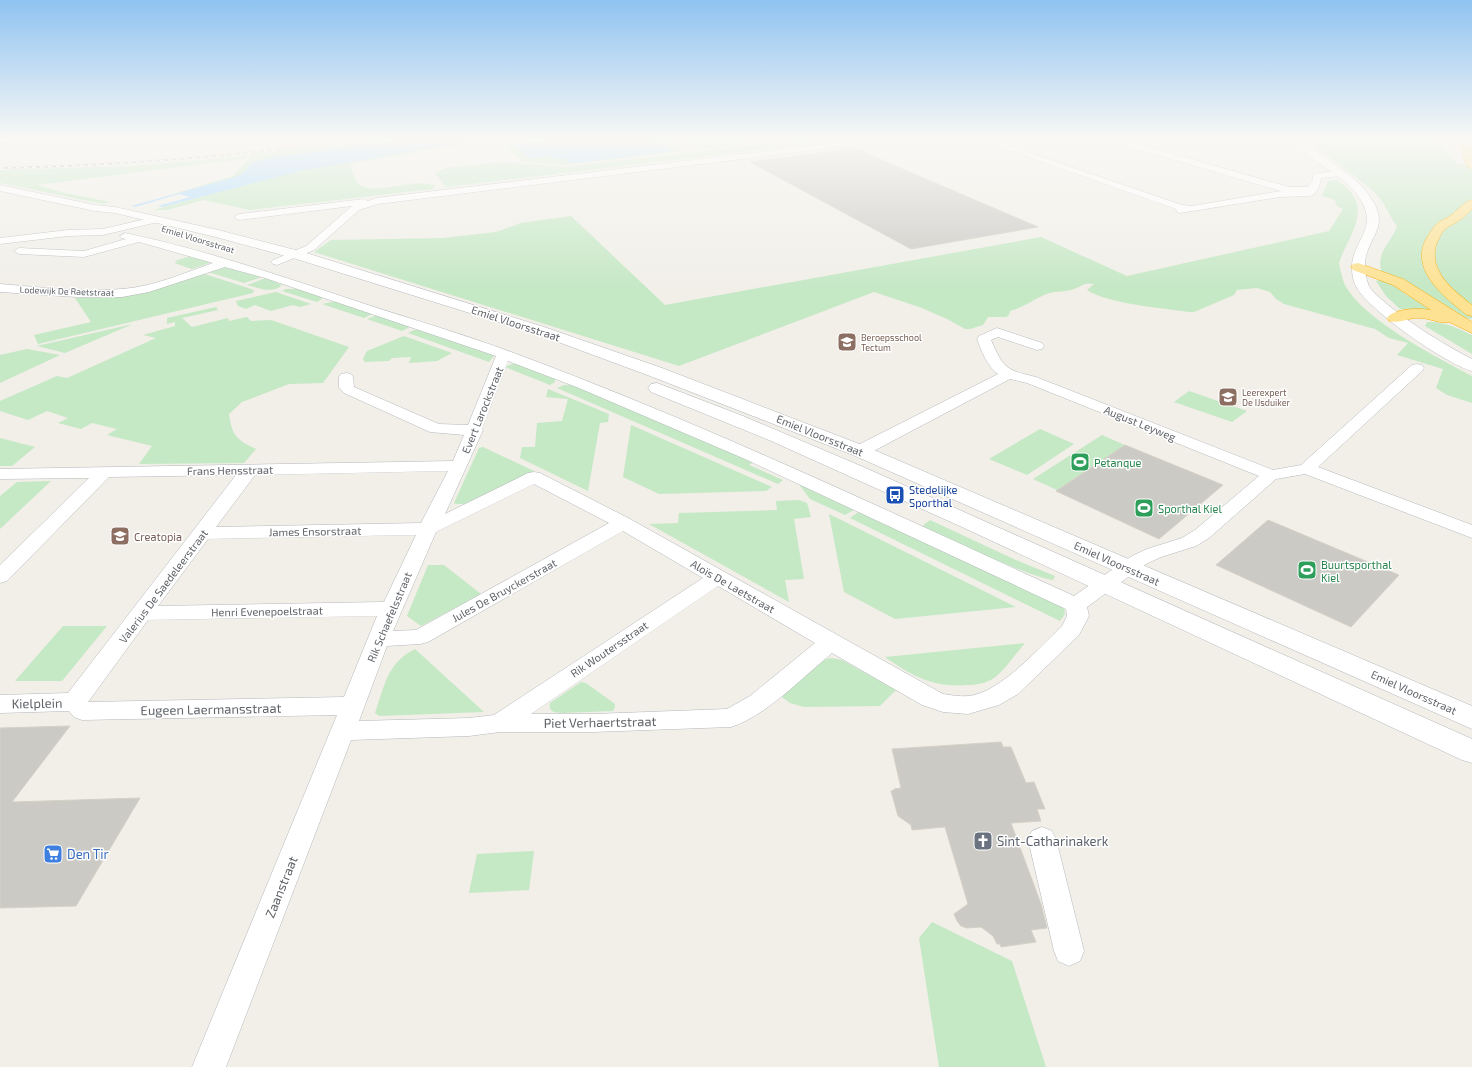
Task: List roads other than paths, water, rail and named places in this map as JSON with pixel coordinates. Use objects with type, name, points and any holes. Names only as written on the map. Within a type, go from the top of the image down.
[{"type":"highway","points":[[1472,203],[1453,220],[1441,226],[1431,240],[1428,249],[1430,269],[1442,285],[1472,312]]},
{"type":"highway","points":[[1453,220],[1440,242],[1438,251],[1439,260],[1444,272],[1456,287],[1472,302]]},
{"type":"highway","points":[[1358,267],[1398,282],[1472,329]]},
{"type":"highway","points":[[1394,318],[1411,312],[1420,312],[1445,318],[1472,329]]},
{"type":"street","points":[[9,190],[95,208],[146,227]]},
{"type":"street","points":[[277,262],[295,270],[313,246],[356,208],[368,203],[402,197],[462,190]]},
{"type":"street","points":[[1128,190],[1180,208],[1192,209]]},
{"type":"street","points":[[1285,190],[1292,192]]},
{"type":"street","points":[[1180,208],[1292,192],[1310,193],[1312,190]]},
{"type":"street","points":[[1357,190],[1367,199],[1375,219],[1374,225],[1360,257],[1358,267],[1363,289],[1394,318],[1427,340],[1472,366]]},
{"type":"street","points":[[1162,211],[1192,209],[1292,192]]},
{"type":"street","points":[[239,217],[364,202],[368,203]]},
{"type":"street","name":"Emiel Vloorsstraat","points":[[125,236],[146,227],[277,262],[492,328],[671,394],[823,456],[1105,583],[1472,752]]},
{"type":"street","name":"Emiel Vloorsstraat","points":[[0,241],[61,234],[107,232],[146,227],[218,234],[295,270],[584,385],[751,456],[1076,605],[1105,583]]},
{"type":"street","name":"Emiel Vloorsstraat","points":[[19,251],[84,254],[146,227],[225,263],[295,270],[509,321],[602,352],[732,400],[860,451],[1472,718]]},
{"type":"street","name":"Lodewijk De Raetstraat","points":[[0,288],[108,294],[122,293],[145,289],[225,263]]},
{"type":"street","points":[[0,301],[24,290]]},
{"type":"street","points":[[860,451],[1008,375],[995,365],[984,339],[997,332],[1037,346]]},
{"type":"street","name":"Evert Larockstraat","points":[[459,466],[475,430],[504,354]]},
{"type":"street","points":[[1306,469],[1417,368]]},
{"type":"street","name":"August Leyweg","points":[[1008,375],[1031,380],[1271,475]]},
{"type":"street","points":[[346,377],[346,387],[349,390],[436,429],[475,430]]},
{"type":"street","name":"Frans Hensstraat","points":[[0,474],[459,466]]},
{"type":"street","name":"Rik Schaefelsstraat","points":[[348,718],[391,609],[459,466]]},
{"type":"street","name":"Valerius De Saedeleerstraat","points":[[75,702],[250,469]]},
{"type":"street","points":[[1105,583],[1128,567],[1154,553],[1189,542],[1202,534],[1271,475],[1306,469],[1472,532]]},
{"type":"street","points":[[0,577],[104,472]]},
{"type":"street","name":"Aloïs De Laetstraat","points":[[428,529],[534,477],[623,523],[930,699],[943,703],[968,705],[991,699],[1010,688],[1071,630],[1078,616],[1076,605]]},
{"type":"street","name":"Jules De Bruyckerstraat","points":[[380,639],[420,637],[623,523]]},
{"type":"street","name":"James Ensorstraat","points":[[202,533],[428,529]]},
{"type":"street","name":"Rik Woutersstraat","points":[[500,723],[538,696],[718,577]]},
{"type":"street","name":"Henri Evenepoelstraat","points":[[142,613],[391,609]]},
{"type":"street","name":"Piet Verhaertstraat","points":[[348,718],[469,727],[500,723],[593,723],[731,718],[758,702],[830,642]]},
{"type":"street","name":"Kielplein","points":[[0,704],[75,702]]},
{"type":"street","name":"Eugeen Laermansstraat","points":[[75,702],[82,711],[348,718]]},
{"type":"street","name":"Zaanstraat","points":[[208,1067],[348,718]]},
{"type":"street","points":[[1042,839],[1069,951]]},
{"type":"water","points":[[189,190],[228,190],[162,207],[158,206],[190,197],[179,194],[135,207],[131,206]]},
{"type":"place","name":"Beroepsschool Tectum","points":[[847,342]]},
{"type":"place","name":"Leerexpert De IJsduiker","points":[[1228,397]]},
{"type":"place","name":"Petanque","points":[[1080,462]]},
{"type":"place","name":"Stedelijke Sporthal","points":[[895,495]]},
{"type":"place","name":"Sporthal Kiel","points":[[1144,508]]},
{"type":"place","name":"Creatopia","points":[[120,536]]},
{"type":"place","name":"Buurtsporthal Kiel","points":[[1307,570]]},
{"type":"place","name":"Sint-Catharinakerk","points":[[983,841]]},
{"type":"place","name":"Den Tir","points":[[53,854]]}]
